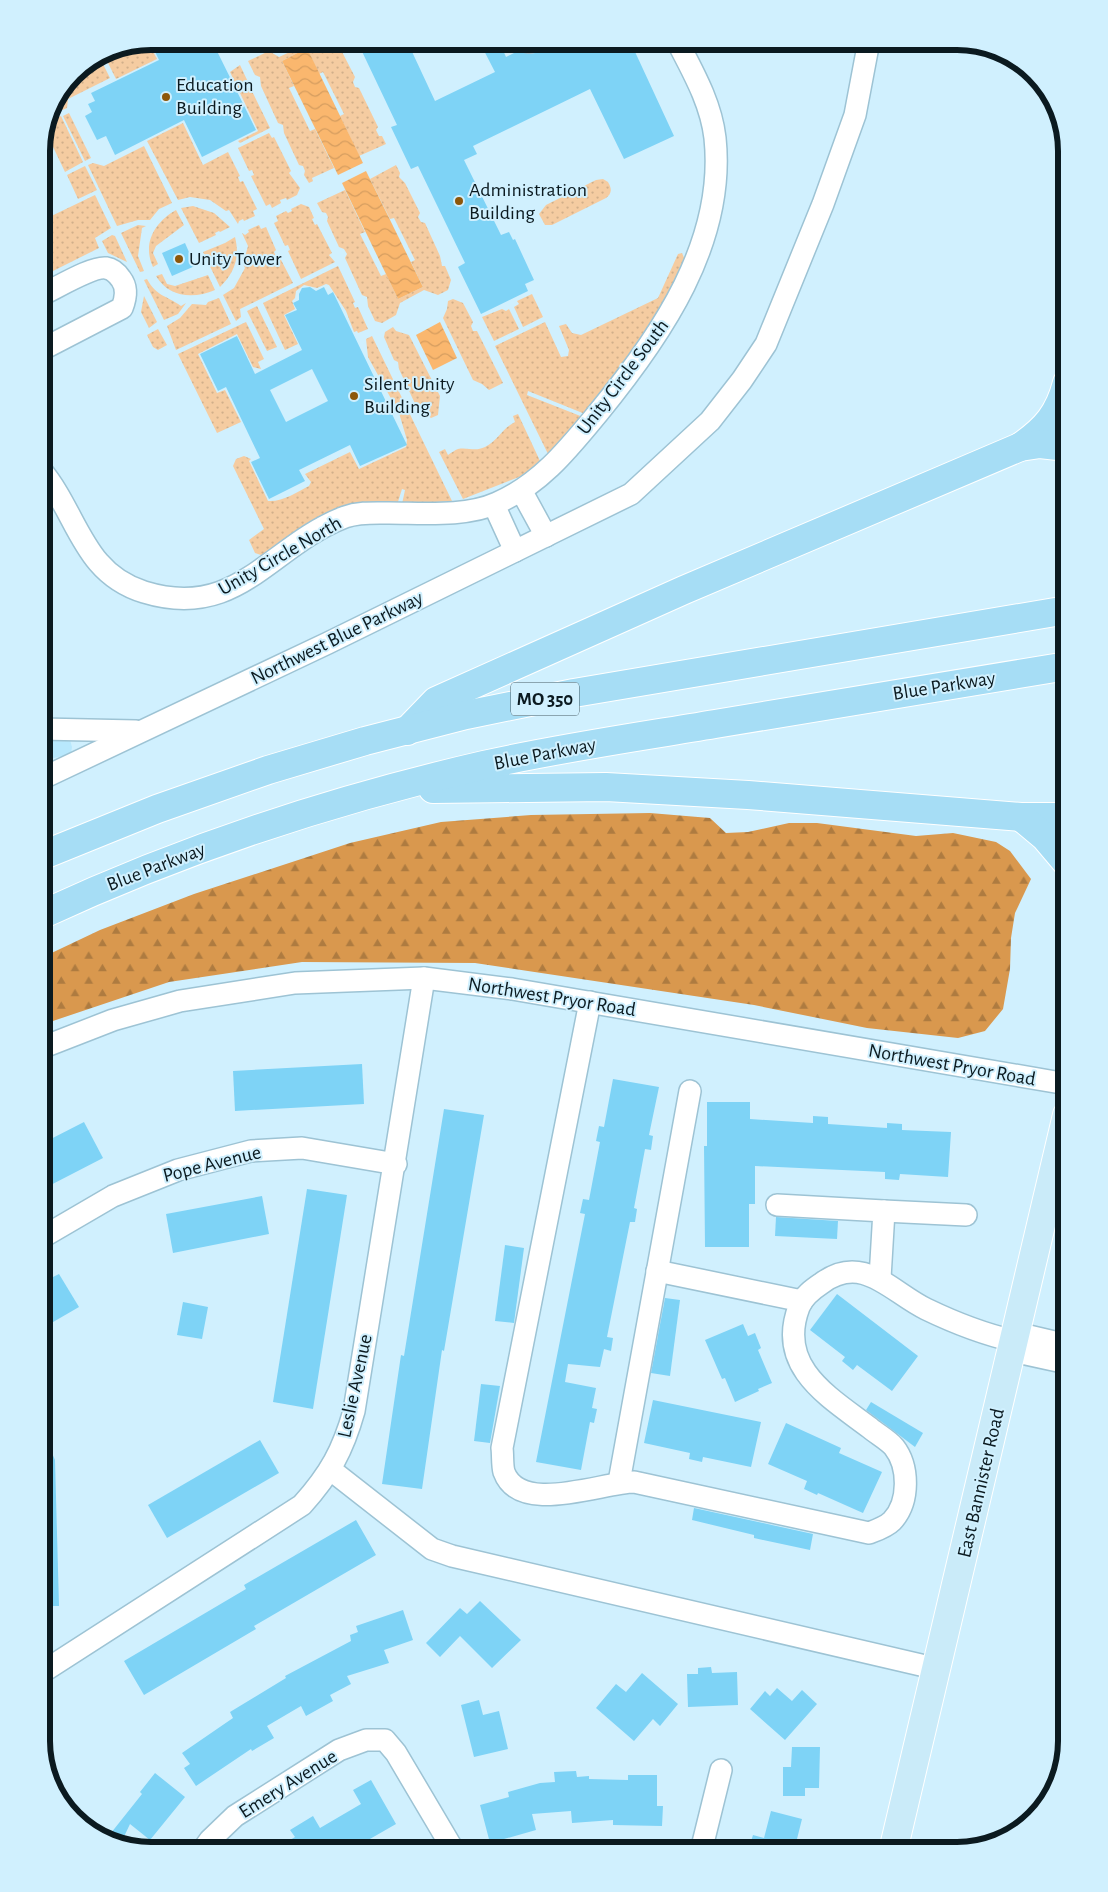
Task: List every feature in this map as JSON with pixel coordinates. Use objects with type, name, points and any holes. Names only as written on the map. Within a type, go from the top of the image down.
[{"type":"highway","points":[[407,731],[436,702],[684,590],[1020,447],[1035,436],[1058,409]]},
{"type":"highway","points":[[1020,447],[1040,444],[1058,446]]},
{"type":"highway","name":"MO 350","points":[[50,852],[157,809],[268,770],[466,715],[574,693],[1058,612]]},
{"type":"highway","name":"Blue Parkway","points":[[50,911],[182,855],[296,816],[389,789],[486,765],[610,742],[1058,667]]},
{"type":"highway","points":[[389,789],[606,787],[748,795],[1021,818],[1058,817]]},
{"type":"highway","points":[[1021,818],[1046,837],[1058,852]]},
{"type":"main road","name":"East Bannister Road","points":[[895,1842],[938,1669],[1058,1153]]},
{"type":"street","name":"Unity Circle South","points":[[461,511],[494,505],[522,492],[562,457],[654,342],[681,293],[703,242],[714,188],[715,140],[706,100],[681,50]]},
{"type":"street","name":"Northwest Blue Parkway","points":[[50,775],[328,643],[631,494],[710,420],[742,380],[766,344],[823,204],[855,115],[868,50]]},
{"type":"street","points":[[50,291],[94,270],[105,267],[117,272],[124,283],[126,298],[122,308],[50,346]]},
{"type":"street","name":"Unity Circle North","points":[[50,482],[57,491],[91,556],[105,570],[128,586],[172,599],[199,599],[235,587],[318,531],[346,517],[366,513],[461,511]]},
{"type":"street","points":[[522,492],[546,536]]},
{"type":"street","points":[[494,505],[515,551]]},
{"type":"street","points":[[50,729],[139,731]]},
{"type":"street","name":"Northwest Pryor Road","points":[[50,1044],[113,1020],[180,1001],[295,983],[424,978],[512,988],[1058,1082]]},
{"type":"street","name":"Leslie Avenue","points":[[50,1667],[302,1504],[331,1470],[345,1444],[354,1411],[396,1164],[424,978]]},
{"type":"street","points":[[590,1002],[502,1448],[504,1472],[514,1484],[526,1491],[564,1495],[619,1482],[634,1482],[869,1533],[892,1521],[903,1499],[906,1476],[894,1446],[809,1380],[796,1358],[794,1330],[802,1301],[813,1289],[832,1275],[859,1272],[880,1278],[924,1308],[987,1335],[1014,1341],[1058,1344]]},
{"type":"street","points":[[619,1482],[690,1091]]},
{"type":"street","name":"Pope Avenue","points":[[50,1233],[121,1193],[178,1170],[251,1151],[302,1148],[396,1164]]},
{"type":"street","points":[[778,1205],[966,1215]]},
{"type":"street","points":[[880,1278],[884,1210]]},
{"type":"street","points":[[657,1272],[802,1301]]},
{"type":"street","points":[[1014,1341],[1058,1359]]},
{"type":"street","points":[[331,1470],[432,1549],[452,1556],[938,1669]]},
{"type":"street","name":"Emery Avenue","points":[[208,1842],[235,1816],[338,1750],[366,1740],[385,1740],[396,1753],[449,1842]]},
{"type":"street","points":[[703,1842],[722,1770]]},
{"type":"shaded area","points":[[152,50],[157,59],[116,79],[107,61],[125,53]]},
{"type":"shaded area","points":[[294,50],[303,50],[282,61],[294,86],[289,88],[310,131],[315,129],[334,168],[312,178],[313,181],[309,183],[304,175],[303,166],[299,165],[284,133],[283,125],[278,123],[261,86],[260,77],[255,75],[248,61],[269,51],[279,57]]},
{"type":"shaded area","points":[[308,50],[341,50],[355,77],[353,82],[355,87],[359,88],[378,127],[376,130],[386,144],[359,156],[340,116],[344,114],[323,72],[319,74]]},
{"type":"shaded area","points":[[102,63],[110,78],[68,99],[67,108],[60,111],[60,106],[71,89],[84,75]]},
{"type":"shaded area","points":[[240,65],[248,82],[246,84],[248,88],[250,87],[270,128],[240,143],[238,141],[258,131],[230,72]]},
{"type":"shaded area","points":[[69,113],[91,158],[85,161],[63,116]]},
{"type":"shaded area","points":[[61,116],[83,162],[65,172],[50,141],[55,119]]},
{"type":"shaded area","points":[[183,123],[203,165],[228,152],[240,176],[238,177],[240,182],[243,181],[257,209],[253,211],[255,216],[244,221],[243,219],[238,224],[229,210],[226,211],[210,200],[190,197],[178,200],[147,141]]},
{"type":"shaded area","points":[[269,133],[272,138],[274,137],[291,171],[289,173],[300,188],[297,195],[287,200],[286,198],[280,200],[281,203],[272,208],[270,204],[266,206],[251,176],[254,175],[252,170],[249,171],[238,148]]},
{"type":"shaded area","points":[[144,146],[172,203],[159,209],[150,220],[138,220],[117,226],[88,165],[93,163],[104,166]]},
{"type":"shaded area","points":[[396,165],[400,173],[399,177],[405,183],[420,213],[418,217],[421,222],[425,223],[440,256],[442,266],[445,266],[451,280],[448,290],[438,295],[424,290],[400,303],[396,315],[382,323],[375,321],[368,306],[367,297],[362,295],[345,258],[347,254],[344,249],[339,247],[327,221],[326,213],[322,212],[317,203],[345,190],[365,232],[360,234],[381,276],[386,274],[398,299],[423,287],[411,262],[415,260],[394,218],[390,219],[370,179]]},
{"type":"shaded area","points":[[85,166],[97,190],[78,199],[67,175]]},
{"type":"shaded area","points":[[603,179],[608,182],[611,189],[606,198],[552,225],[545,225],[539,214],[546,205],[596,180]]},
{"type":"shaded area","points":[[95,195],[111,228],[95,238],[99,248],[50,272],[50,217]]},
{"type":"shaded area","points":[[301,204],[309,207],[315,225],[317,224],[332,253],[329,255],[335,262],[301,279],[288,251],[290,250],[288,245],[285,246],[274,223],[278,221],[276,216],[286,211],[288,213],[292,211],[291,209]]},
{"type":"shaded area","points":[[193,206],[214,213],[230,227],[215,233],[216,235],[199,243],[181,208]]},
{"type":"shaded area","points":[[176,210],[184,225],[156,246],[153,253],[158,264],[153,267],[149,250],[152,234],[162,221]]},
{"type":"shaded area","points":[[138,225],[146,226],[142,228],[138,256],[144,271],[140,272],[121,233]]},
{"type":"shaded area","points":[[259,225],[261,229],[266,227],[276,250],[274,252],[276,256],[279,256],[293,283],[240,309],[241,317],[236,321],[223,295],[234,288],[245,268],[243,264],[248,246],[242,233],[245,235],[249,232],[248,230]]},
{"type":"shaded area","points":[[112,235],[115,236],[127,262],[108,253],[102,241]]},
{"type":"shaded area","points":[[235,237],[237,251],[235,264],[233,270],[220,287],[203,252]]},
{"type":"shaded area","points":[[682,253],[685,260],[653,322],[628,359],[585,414],[528,391],[527,395],[583,417],[549,456],[495,346],[545,322],[561,357],[568,356],[569,350],[559,326],[566,324],[572,333],[581,335],[658,298],[678,254]]},
{"type":"shaded area","points":[[338,266],[355,302],[353,303],[355,308],[358,307],[368,329],[358,333],[357,331],[354,332],[346,311],[329,285],[326,284],[317,288],[304,285],[296,291],[295,298],[292,301],[295,309],[284,315],[298,344],[285,350],[263,303]]},
{"type":"shaded area","points":[[162,274],[167,284],[175,286],[208,275],[215,290],[199,295],[182,295],[168,289],[161,283],[156,276]]},
{"type":"shaded area","points":[[147,279],[154,289],[162,295],[181,306],[186,303],[178,314],[164,320],[144,280]]},
{"type":"shaded area","points":[[532,294],[543,317],[523,327],[514,307],[519,304],[517,301]]},
{"type":"shaded area","points":[[144,296],[157,322],[149,328],[141,312]]},
{"type":"shaded area","points":[[219,298],[231,324],[176,350],[167,326],[180,318],[192,304],[206,305],[208,302]]},
{"type":"shaded area","points":[[453,299],[463,303],[473,322],[471,326],[473,331],[477,331],[503,383],[489,390],[473,380],[443,318],[448,301]]},
{"type":"shaded area","points":[[257,306],[277,347],[267,351],[247,311]]},
{"type":"shaded area","points":[[502,309],[506,311],[509,309],[519,329],[494,341],[482,317]]},
{"type":"shaded area","points":[[246,322],[264,359],[258,362],[261,369],[253,367],[237,334],[198,354],[217,393],[225,390],[241,422],[217,433],[178,354]]},
{"type":"shaded area","points":[[393,327],[396,331],[409,335],[440,396],[438,415],[431,418],[417,408],[399,369],[398,362],[394,360],[384,337],[385,332]]},
{"type":"shaded area","points":[[158,329],[167,345],[158,350],[153,347],[147,335]]},
{"type":"shaded area","points":[[372,336],[452,501],[402,504],[405,490],[402,489],[397,505],[264,556],[255,553],[249,540],[264,529],[233,466],[236,459],[244,456],[251,459],[249,461],[268,501],[274,501],[290,496],[309,486],[311,482],[305,474],[350,452],[359,469],[406,447],[407,440],[399,413],[368,357],[366,339]]},
{"type":"shaded area","points":[[518,414],[541,463],[519,477],[463,499],[439,452],[445,449],[448,455],[458,449],[485,447],[515,422],[513,416]]},
{"type":"shaded area","points":[[50,739],[70,740],[71,754],[50,759]]},
{"type":"green space","points":[[650,813],[710,818],[726,833],[748,832],[789,823],[817,823],[916,836],[953,833],[996,842],[1010,851],[1031,879],[1015,913],[1011,938],[1010,969],[1003,1009],[985,1031],[958,1038],[867,1028],[754,1005],[475,963],[302,962],[169,982],[50,1022],[50,954],[100,930],[194,894],[350,843],[441,822],[531,815]]},
{"type":"water","points":[[303,50],[308,50],[363,163],[338,175],[282,61]]},
{"type":"water","points":[[366,171],[423,287],[398,299],[342,183]]},
{"type":"water","points":[[440,322],[457,358],[433,370],[416,335]]},
{"type":"building","name":"Education Building","points":[[154,50],[216,50],[256,130],[202,157],[184,120],[115,155],[106,136],[97,140],[85,116],[92,112],[88,104],[95,101],[91,93],[159,60]]},
{"type":"building","name":"Administration Building","points":[[361,50],[411,50],[435,101],[495,72],[484,50],[503,50],[506,57],[520,50],[529,54],[535,53],[538,50],[634,50],[674,136],[624,159],[590,89],[473,146],[477,154],[464,160],[501,235],[509,232],[513,240],[515,239],[534,280],[525,284],[528,291],[481,314],[458,267],[465,263],[418,166],[411,169],[391,127],[397,125]]},
{"type":"building","name":"Unity Tower","points":[[185,243],[195,266],[172,276],[162,253]]},
{"type":"building","name":"Silent Unity Building","points":[[310,287],[316,291],[324,287],[328,295],[333,292],[407,445],[360,466],[350,445],[299,470],[305,481],[269,499],[251,462],[260,458],[226,387],[218,391],[200,354],[237,336],[255,374],[302,350],[285,315],[297,310],[293,303],[299,300],[302,288]],"holes":[[[312,369],[328,401],[286,422],[270,390]]]},
{"type":"building","points":[[362,1064],[364,1104],[235,1111],[233,1071]]},
{"type":"building","points":[[613,1079],[659,1087],[649,1135],[653,1136],[651,1150],[645,1149],[634,1208],[637,1209],[635,1222],[630,1222],[607,1337],[613,1338],[611,1351],[604,1349],[600,1367],[568,1364],[565,1382],[596,1388],[592,1408],[597,1409],[594,1423],[590,1422],[581,1470],[536,1462],[585,1214],[580,1213],[583,1199],[589,1200],[600,1142],[596,1141],[599,1126],[604,1127]]},
{"type":"building","points":[[707,1102],[750,1102],[750,1119],[813,1123],[813,1116],[828,1117],[828,1124],[887,1128],[887,1123],[902,1124],[902,1130],[951,1132],[948,1177],[900,1174],[899,1180],[885,1179],[885,1172],[755,1166],[755,1204],[749,1204],[749,1247],[705,1247],[704,1146],[707,1146]]},
{"type":"building","points":[[444,1109],[484,1115],[444,1351],[442,1350],[422,1489],[382,1484],[401,1355],[404,1356]]},
{"type":"building","points":[[84,1122],[103,1158],[50,1185],[50,1139]]},
{"type":"building","points":[[307,1189],[347,1195],[313,1409],[273,1402]]},
{"type":"building","points":[[262,1196],[269,1234],[173,1253],[166,1214]]},
{"type":"building","points":[[776,1217],[838,1221],[837,1239],[775,1236]]},
{"type":"building","points":[[505,1245],[524,1248],[514,1323],[495,1321]]},
{"type":"building","points":[[59,1274],[79,1307],[50,1324],[50,1278]]},
{"type":"building","points":[[837,1294],[918,1356],[892,1391],[857,1365],[853,1370],[842,1361],[845,1357],[810,1330]]},
{"type":"building","points":[[665,1298],[680,1300],[670,1376],[651,1373]]},
{"type":"building","points":[[183,1302],[208,1307],[202,1339],[177,1335]]},
{"type":"building","points":[[743,1324],[748,1336],[755,1333],[761,1348],[758,1350],[772,1383],[735,1402],[725,1378],[722,1379],[705,1340]]},
{"type":"building","points":[[481,1384],[500,1386],[490,1443],[474,1441]]},
{"type":"building","points":[[653,1400],[761,1422],[751,1467],[703,1457],[702,1462],[689,1459],[690,1453],[644,1443]]},
{"type":"building","points":[[871,1402],[923,1433],[915,1447],[866,1410]]},
{"type":"building","points":[[786,1423],[841,1448],[839,1453],[882,1472],[863,1513],[818,1493],[817,1495],[804,1489],[807,1481],[768,1464]]},
{"type":"building","points":[[260,1440],[279,1473],[167,1538],[148,1505]]},
{"type":"building","points":[[50,1449],[55,1460],[59,1606],[50,1606]]},
{"type":"building","points":[[694,1508],[813,1534],[810,1550],[754,1538],[754,1535],[692,1520]]},
{"type":"building","points":[[356,1520],[376,1555],[254,1626],[256,1629],[144,1695],[124,1661],[246,1589],[244,1585]]},
{"type":"building","points":[[480,1601],[521,1640],[492,1668],[460,1636],[440,1657],[426,1643],[460,1608],[467,1614]]},
{"type":"building","points":[[403,1610],[413,1640],[384,1650],[389,1663],[347,1676],[351,1684],[330,1695],[333,1701],[306,1716],[301,1706],[267,1726],[274,1738],[252,1751],[251,1749],[196,1786],[184,1768],[190,1764],[182,1753],[233,1718],[230,1712],[286,1678],[285,1676],[351,1641],[350,1635],[358,1632],[356,1626]]},
{"type":"building","points":[[711,1667],[712,1673],[737,1672],[738,1705],[688,1707],[687,1674],[698,1674],[698,1668]]},
{"type":"building","points":[[642,1673],[678,1704],[660,1726],[653,1719],[634,1741],[596,1708],[616,1684],[626,1692]]},
{"type":"building","points":[[777,1688],[792,1701],[802,1690],[817,1704],[785,1740],[750,1709],[765,1691],[770,1696]]},
{"type":"building","points":[[479,1700],[483,1715],[499,1711],[508,1749],[474,1757],[461,1705]]},
{"type":"building","points":[[792,1747],[820,1747],[819,1788],[805,1788],[805,1796],[783,1796],[783,1767],[791,1767]]},
{"type":"building","points":[[576,1771],[577,1777],[589,1776],[589,1779],[628,1780],[628,1775],[657,1775],[657,1806],[663,1806],[662,1826],[613,1825],[613,1820],[572,1823],[571,1811],[532,1814],[536,1830],[490,1842],[480,1805],[509,1797],[508,1792],[540,1783],[555,1782],[554,1772]]},
{"type":"building","points":[[155,1773],[185,1797],[150,1840],[130,1824],[123,1838],[110,1834],[142,1794],[140,1792]]},
{"type":"building","points":[[371,1780],[396,1824],[365,1842],[287,1842],[295,1837],[290,1830],[313,1816],[320,1828],[361,1804],[353,1790]]},
{"type":"building","points":[[771,1811],[802,1819],[796,1842],[751,1842],[753,1835],[764,1838]]},
{"type":"place","name":"Education Building","points":[[166,97]]},
{"type":"place","name":"Administration Building","points":[[459,201]]},
{"type":"place","name":"Unity Tower","points":[[179,259]]},
{"type":"place","name":"Silent Unity Building","points":[[354,396]]}]
